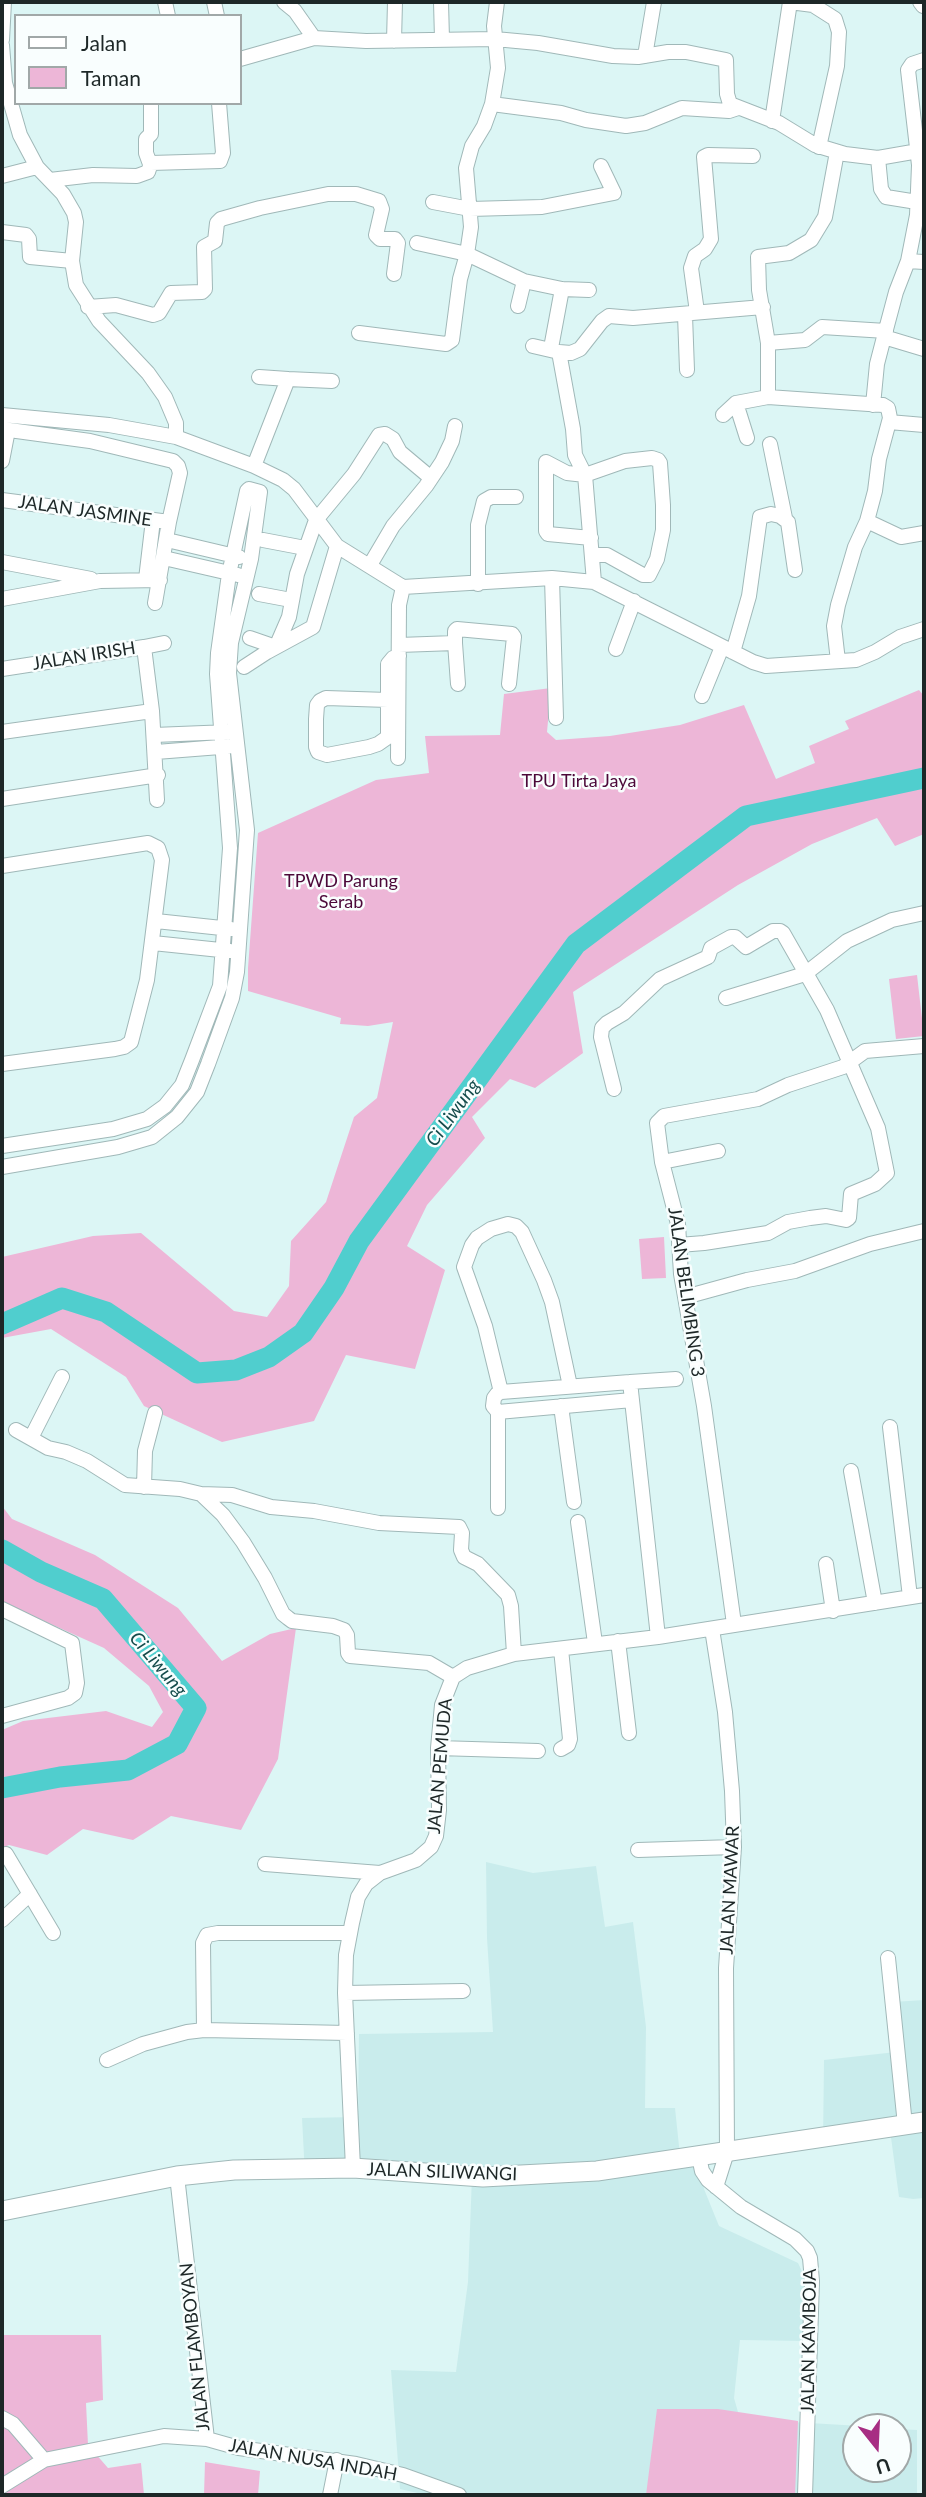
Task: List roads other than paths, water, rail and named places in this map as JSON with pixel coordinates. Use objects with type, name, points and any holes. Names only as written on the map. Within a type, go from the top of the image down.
[{"type":"main road","name":"JALAN SILIWANGI","points":[[2,2211],[177,2176],[234,2170],[353,2168],[483,2177],[597,2171],[915,2123]]},
{"type":"street","points":[[2,40],[4,2]]},
{"type":"street","points":[[284,2],[295,11],[314,38]]},
{"type":"street","points":[[394,41],[396,2]]},
{"type":"street","points":[[442,2],[442,39]]},
{"type":"street","points":[[359,333],[437,343],[450,342],[471,227],[466,181],[469,156],[492,104],[498,68],[494,26],[497,2]]},
{"type":"street","points":[[645,56],[654,2]]},
{"type":"street","points":[[772,121],[790,2],[813,3],[835,19],[839,32],[837,66],[819,146]]},
{"type":"street","points":[[920,2],[923,6]]},
{"type":"street","points":[[242,58],[314,38],[394,41],[495,39],[538,43],[613,56],[645,56],[678,51],[726,60],[728,100],[738,108],[772,121],[819,146],[837,152],[878,158],[921,150]]},
{"type":"street","points":[[2,45],[6,105],[37,167],[63,194],[74,212],[76,222],[72,261],[76,285],[88,307],[157,385],[173,412],[176,437]]},
{"type":"street","points":[[873,405],[877,364],[908,261],[920,196],[921,150],[908,70],[912,64],[923,61]]},
{"type":"street","points":[[492,104],[561,113],[626,126],[646,123],[682,108],[729,111],[738,108]]},
{"type":"street","points":[[50,180],[93,175],[140,176],[148,172],[150,164],[146,139],[151,134],[150,105]]},
{"type":"street","points":[[150,164],[220,160],[223,153],[219,105]]},
{"type":"street","points":[[768,397],[768,343],[758,280],[758,257],[789,253],[811,240],[825,217],[837,152]]},
{"type":"street","points":[[687,370],[691,268],[695,256],[705,249],[712,239],[704,157],[753,156]]},
{"type":"street","points":[[878,158],[881,189],[886,197],[920,196]]},
{"type":"street","points":[[433,202],[470,209],[542,207],[614,193],[601,166]]},
{"type":"street","points":[[2,176],[37,167]]},
{"type":"street","points":[[88,307],[116,305],[156,314],[171,293],[204,291],[204,247],[215,241],[219,221],[236,214],[307,197],[341,193],[356,194],[379,201],[382,209],[376,235],[380,239],[394,239],[398,243],[394,274]]},
{"type":"street","points":[[2,232],[26,235],[29,256],[72,261]]},
{"type":"street","points":[[417,243],[467,254],[524,281],[562,289],[589,290]]},
{"type":"street","points":[[908,261],[924,262]]},
{"type":"street","points":[[518,306],[524,281]]},
{"type":"street","points":[[562,289],[555,350],[573,429],[575,455],[585,475],[594,582]]},
{"type":"street","points":[[533,346],[571,352],[580,349],[609,316],[633,318],[763,307]]},
{"type":"street","points":[[768,343],[805,341],[822,327],[885,334],[924,349]]},
{"type":"street","points":[[260,377],[332,381]]},
{"type":"street","points":[[254,466],[288,379]]},
{"type":"street","points":[[723,415],[736,403],[768,397],[888,408],[889,422],[879,459],[875,491],[838,605],[834,626],[838,661]]},
{"type":"street","points":[[736,403],[747,438]]},
{"type":"street","points":[[2,415],[109,425],[176,437],[254,466],[283,480],[294,489],[337,546],[403,587],[552,578],[594,582],[727,650],[766,666],[864,657],[924,629]]},
{"type":"street","points":[[889,422],[924,425]]},
{"type":"street","points":[[370,565],[393,526],[431,478],[449,450],[456,426]]},
{"type":"street","points":[[2,461],[5,430]]},
{"type":"street","name":"JALAN JASMINE","points":[[5,430],[90,441],[173,461],[178,466],[180,473],[164,558],[153,580],[155,603]]},
{"type":"street","points":[[276,647],[289,617],[304,548],[316,520],[354,474],[382,433],[393,439],[400,452],[431,478]]},
{"type":"street","points":[[770,444],[789,527],[795,570]]},
{"type":"street","points":[[591,538],[548,534],[546,531],[546,462],[567,473],[585,475],[631,460],[652,458],[660,463],[663,530],[657,559],[649,575],[643,575],[607,555],[592,555]]},
{"type":"street","points":[[2,1146],[113,1129],[147,1119],[165,1106],[182,1085],[216,998],[220,986],[225,928],[230,833],[230,739],[229,673],[231,643],[251,559],[254,493],[232,555],[217,674],[230,739],[247,830],[241,930],[232,998],[208,1064],[197,1092],[177,1117],[152,1137],[118,1147],[2,1167]]},
{"type":"street","points":[[478,584],[478,525],[484,501],[492,496],[516,497]]},
{"type":"street","name":"JALAN JASMINE","points":[[2,500],[169,522]]},
{"type":"street","points":[[702,696],[727,650],[749,596],[758,521],[764,515],[771,514],[785,518]]},
{"type":"street","points":[[2,599],[100,581],[153,580],[153,520]]},
{"type":"street","points":[[867,521],[901,537],[924,533]]},
{"type":"street","name":"JALAN JASMINE","points":[[167,540],[251,559]]},
{"type":"street","points":[[263,540],[304,548]]},
{"type":"street","points":[[244,667],[313,627],[337,546]]},
{"type":"street","points":[[164,558],[246,577]]},
{"type":"street","points":[[2,562],[100,581]]},
{"type":"street","points":[[552,578],[556,718]]},
{"type":"street","points":[[398,758],[399,605],[403,587]]},
{"type":"street","points":[[259,594],[291,600]]},
{"type":"street","points":[[616,649],[634,601]]},
{"type":"street","points":[[458,684],[455,643],[457,629],[512,634],[514,637],[509,684]]},
{"type":"street","points":[[250,638],[276,647]]},
{"type":"street","points":[[144,647],[164,643]]},
{"type":"street","points":[[388,700],[326,698],[320,701],[316,719],[318,752],[327,755],[369,747],[383,741],[388,733],[388,700],[388,664],[399,651],[455,643]]},
{"type":"street","name":"JALAN IRISH","points":[[2,669],[144,647],[158,775],[157,800]]},
{"type":"street","points":[[2,732],[152,711]]},
{"type":"street","points":[[154,735],[230,739]]},
{"type":"street","points":[[156,752],[230,739]]},
{"type":"street","points":[[2,799],[158,775]]},
{"type":"street","points":[[2,866],[148,843],[158,848],[162,860],[147,980],[131,1042],[124,1047],[2,1064]]},
{"type":"street","points":[[726,998],[805,974],[847,941],[892,920],[924,913]]},
{"type":"street","points":[[156,921],[241,930]]},
{"type":"street","points":[[614,1089],[602,1043],[602,1028],[634,1005],[660,979],[708,957],[711,947],[733,937],[746,947],[780,931],[827,1010],[878,1128],[887,1173],[875,1184],[851,1194],[849,1218],[846,1220],[826,1216],[810,1218],[788,1222],[768,1233],[679,1245]]},
{"type":"street","points":[[153,943],[239,952]]},
{"type":"street","name":"JALAN BELIMBING 3","points":[[734,1624],[704,1406],[685,1297],[676,1209],[662,1162],[656,1127],[662,1117],[758,1099],[850,1063],[871,1049],[924,1046]]},
{"type":"street","points":[[662,1162],[718,1151]]},
{"type":"street","points":[[501,1392],[485,1326],[464,1267],[477,1238],[491,1228],[508,1224],[516,1226],[522,1232],[544,1280],[552,1301],[570,1386]]},
{"type":"street","points":[[685,1297],[747,1280],[795,1271],[870,1244],[924,1231]]},
{"type":"street","points":[[31,1438],[62,1377]]},
{"type":"street","points":[[498,1507],[498,1412],[493,1406],[494,1398],[501,1392],[677,1379]]},
{"type":"street","points":[[630,1382],[658,1637]]},
{"type":"street","points":[[498,1412],[632,1399]]},
{"type":"street","points":[[561,1406],[574,1502]]},
{"type":"street","points":[[144,1487],[145,1451],[155,1413]]},
{"type":"street","points":[[890,1427],[917,1596]]},
{"type":"street","points":[[16,1430],[48,1448],[87,1461],[117,1482],[201,1494],[232,1495],[271,1507],[314,1511],[379,1523],[459,1527],[464,1557],[481,1567],[508,1595],[514,1654]]},
{"type":"street","points":[[851,1471],[875,1603]]},
{"type":"street","points":[[201,1494],[223,1515],[243,1542],[265,1577],[283,1614],[288,1618],[344,1630],[350,1656],[429,1663],[453,1676]]},
{"type":"street","points":[[578,1522],[594,1643]]},
{"type":"street","points":[[826,1564],[833,1611]]},
{"type":"street","name":"JALAN PEMUDA","points":[[380,1873],[416,1860],[431,1847],[436,1836],[442,1705],[453,1676],[467,1668],[514,1654],[658,1637],[917,1596]]},
{"type":"street","points":[[2,1609],[72,1643],[77,1683],[75,1692],[68,1698],[2,1716]]},
{"type":"street","name":"JALAN MAWAR","points":[[712,1629],[725,1712],[734,1847],[726,1968],[727,2152],[716,2187]]},
{"type":"street","points":[[618,1641],[629,1733]]},
{"type":"street","points":[[561,1649],[570,1739],[568,1745],[561,1749]]},
{"type":"street","points":[[438,1748],[538,1751]]},
{"type":"street","points":[[638,1850],[734,1847]]},
{"type":"street","points":[[6,1854],[53,1933]]},
{"type":"street","points":[[265,1864],[380,1873]]},
{"type":"street","points":[[353,2168],[345,1993],[349,1933],[361,1889],[380,1873]]},
{"type":"street","points":[[2,1920],[30,1894]]},
{"type":"street","points":[[204,2030],[203,1943],[207,1935],[349,1933]]},
{"type":"street","points":[[888,1958],[915,2123]]},
{"type":"street","points":[[345,1993],[463,1991]]},
{"type":"street","points":[[107,2060],[165,2037],[204,2030],[347,2033]]},
{"type":"street","name":"JALAN KAMBOJA","points":[[699,2157],[704,2175],[716,2187],[741,2207],[795,2239],[810,2258],[812,2281],[805,2495]]},
{"type":"street","name":"JALAN FLAMBOYAN","points":[[2,2486],[44,2460],[82,2455],[142,2439],[207,2438],[177,2176]]},
{"type":"street","points":[[2,2418],[13,2424],[44,2460]]},
{"type":"street","name":"JALAN NUSA INDAH","points":[[207,2438],[239,2448],[337,2460],[402,2475],[460,2495]]},
{"type":"street","points":[[330,2495],[337,2460]]},
{"type":"waterway","name":"Ci Liwung","points":[[2,1324],[62,1298],[106,1312],[197,1373],[236,1370],[269,1357],[303,1333],[334,1288],[359,1241],[576,944],[746,816],[924,778]]},
{"type":"waterway","name":"Ci Liwung","points":[[2,1550],[41,1572],[103,1599],[196,1708],[177,1744],[128,1770],[60,1777],[2,1788]]},
{"type":"park label","name":"TPU Tirta Jaya","points":[[579,781]]},
{"type":"park label","name":"TPWD Parung Serab","points":[[341,891]]}]
